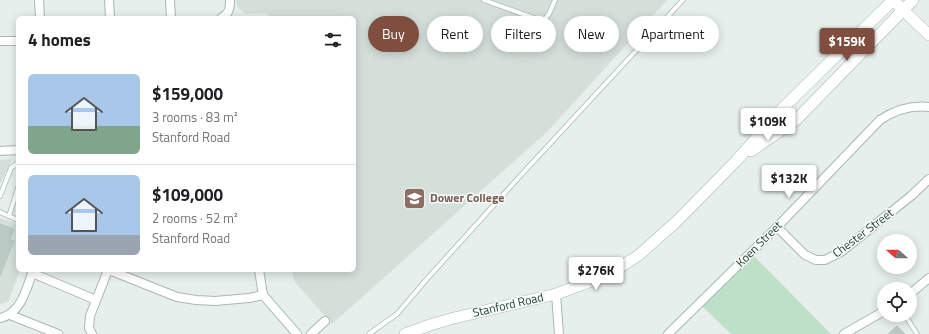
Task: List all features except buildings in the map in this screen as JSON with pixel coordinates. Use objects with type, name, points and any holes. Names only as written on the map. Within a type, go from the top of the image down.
[{"type":"main road","points":[[893,0],[929,35]]},
{"type":"main road","name":"Stanford Road","points":[[405,334],[430,324],[556,294],[589,282],[619,268],[639,255],[678,220],[736,161],[784,107],[893,0]]},
{"type":"main road","name":"Stanford Road","points":[[736,161],[796,120],[914,0]]},
{"type":"street","points":[[39,0],[40,16]]},
{"type":"street","points":[[109,0],[110,16]]},
{"type":"street","points":[[170,0],[171,16]]},
{"type":"street","points":[[224,16],[230,8],[230,0]]},
{"type":"street","points":[[0,42],[16,41]]},
{"type":"street","name":"Koen Street","points":[[668,334],[777,227],[880,120],[898,110],[920,106],[929,107]]},
{"type":"street","points":[[0,151],[16,150]]},
{"type":"street","name":"Chester Street","points":[[777,227],[804,255],[816,260],[825,260],[842,252],[911,196],[929,179]]},
{"type":"street","points":[[0,318],[10,315],[19,306],[33,272],[96,300]]},
{"type":"street","points":[[92,334],[88,325],[96,300],[108,272]]},
{"type":"street","points":[[114,272],[177,297],[196,300],[215,301],[249,298],[263,295]]},
{"type":"street","points":[[259,272],[263,295],[297,334]]},
{"type":"street","points":[[917,288],[929,278]]},
{"type":"street","points":[[556,294],[559,334]]},
{"type":"street","points":[[844,334],[877,314]]},
{"type":"street","points":[[10,315],[58,334]]},
{"type":"street","points":[[311,334],[325,321]]},
{"type":"lane","points":[[484,0],[539,20],[544,20],[549,14],[555,0]]},
{"type":"lane","points":[[369,334],[397,314],[520,175],[683,0]]},
{"type":"lane","points":[[0,196],[11,168],[16,165]]},
{"type":"lane","points":[[9,216],[16,194]]},
{"type":"lane","points":[[0,212],[16,219]]},
{"type":"lane","points":[[909,322],[916,334]]},
{"type":"shaded area","name":"Dower College","points":[[236,0],[667,0],[652,16],[627,16],[627,44],[547,132],[332,324],[295,282],[292,272],[356,272],[356,16],[270,16],[266,13],[245,14],[237,6]]},
{"type":"shaded area","points":[[12,159],[0,184],[0,160]]},
{"type":"shaded area","points":[[0,218],[16,223],[16,272],[19,272],[8,302],[0,304]]},
{"type":"green space","points":[[753,255],[831,334],[731,334],[702,306]]},
{"type":"place","name":"Dower College","points":[[414,198]]}]
